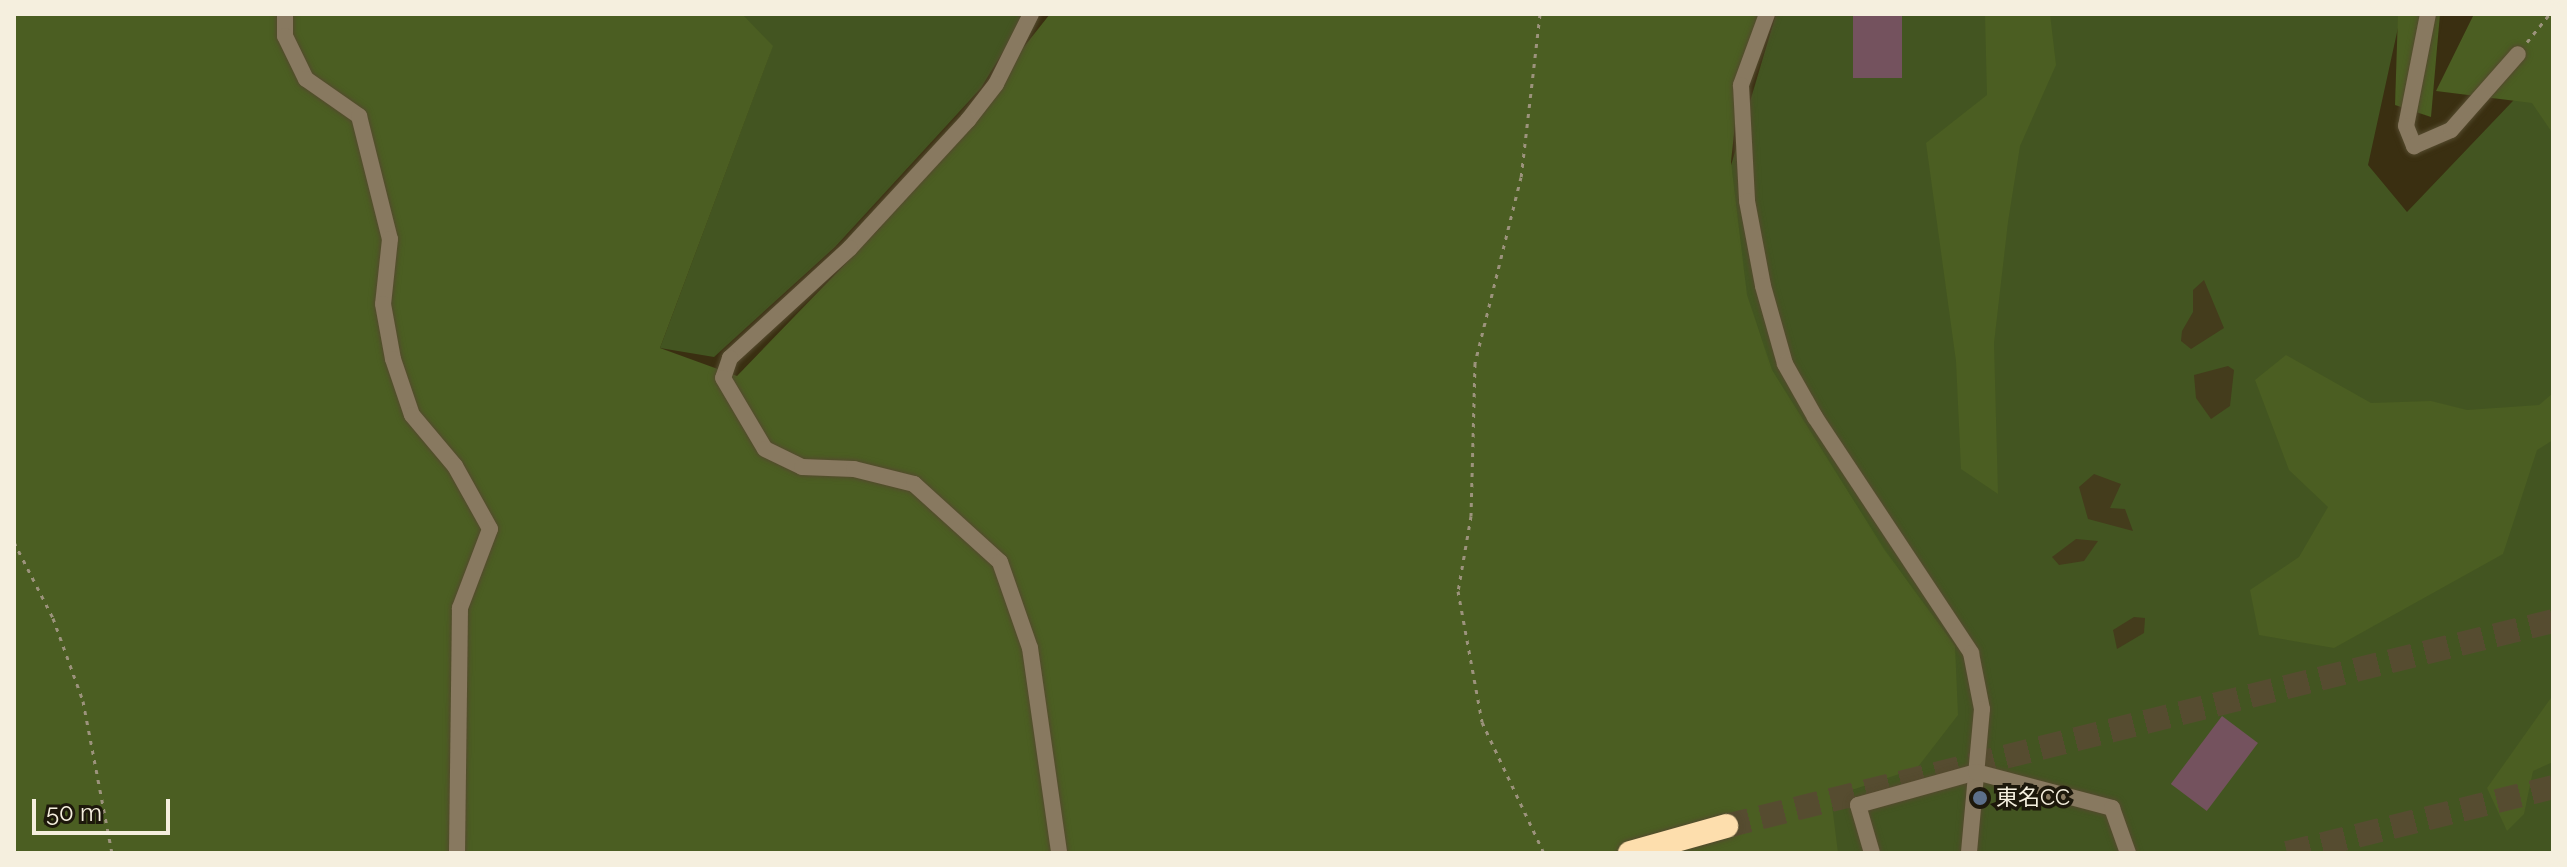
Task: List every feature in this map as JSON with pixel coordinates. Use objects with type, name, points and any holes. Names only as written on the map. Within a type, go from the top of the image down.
[{"type":"highway","points":[[1630,853],[1726,826]]},
{"type":"street","points":[[285,14],[285,36],[306,79],[359,116],[390,239],[383,304],[393,359],[412,415],[455,466],[490,529],[460,608],[457,853]]},
{"type":"street","points":[[1031,14],[996,84],[968,120],[850,248],[751,335],[730,358],[723,378],[765,449],[802,467],[854,469],[914,484],[1000,562],[1030,648],[1059,853]]},
{"type":"street","points":[[1767,14],[1741,85],[1747,201],[1763,286],[1785,364],[1815,417],[1971,653],[1982,709],[1969,853]]},
{"type":"street","points":[[2428,14],[2406,126],[2414,146],[2451,130],[2518,54]]},
{"type":"street","points":[[1872,853],[1858,805],[1976,772],[2112,808],[2128,853]]},
{"type":"path","points":[[1540,14],[1521,177],[1475,363],[1471,516],[1458,591],[1482,722],[1544,853]]},
{"type":"path","points":[[2518,54],[2550,14]]},
{"type":"path","points":[[14,542],[53,618],[83,701],[112,853]]},
{"type":"green space","points":[[14,14],[742,14],[773,46],[660,348],[737,376],[879,229],[1050,14],[1764,14],[1741,68],[1731,162],[1747,295],[1772,370],[1884,549],[1955,646],[1958,715],[1917,768],[1831,797],[1838,853],[14,853]]},
{"type":"green space","points":[[740,14],[1026,14],[981,88],[835,247],[714,357],[660,348],[770,53]]},
{"type":"green space","points":[[1776,14],[2401,14],[2368,165],[2407,212],[2553,59],[2553,853],[1739,853],[1724,189]]},
{"type":"green space","points":[[1985,14],[2050,14],[2056,65],[2020,146],[2008,222],[1994,343],[1998,494],[1961,469],[1956,361],[1926,143],[1987,95]]},
{"type":"green space","points":[[2398,14],[2440,14],[2431,117],[2395,105]]},
{"type":"green space","points":[[2474,14],[2553,14],[2553,134],[2532,103],[2436,91]]},
{"type":"green space","points":[[2286,355],[2371,403],[2431,401],[2467,410],[2539,405],[2553,393],[2553,440],[2537,450],[2503,554],[2334,648],[2259,635],[2250,590],[2299,557],[2328,507],[2289,470],[2255,380]]},
{"type":"green space","points":[[2553,695],[2553,762],[2533,771],[2524,814],[2507,831],[2487,788]]},
{"type":"sand","points":[[2204,280],[2224,328],[2191,349],[2181,341],[2182,331],[2193,312],[2193,290]]},
{"type":"sand","points":[[2228,366],[2234,370],[2230,406],[2211,419],[2196,398],[2194,375]]},
{"type":"sand","points":[[2094,474],[2121,484],[2110,508],[2125,509],[2133,531],[2088,519],[2079,487]]},
{"type":"sand","points":[[2076,539],[2098,541],[2084,561],[2059,565],[2052,557]]},
{"type":"sand","points":[[2134,617],[2145,618],[2144,633],[2117,649],[2113,630]]},
{"type":"building","points":[[1853,14],[1902,14],[1902,78],[1853,78]]},
{"type":"building","points":[[2222,716],[2258,743],[2207,811],[2171,784]]},
{"type":"tunnel","points":[[1726,826],[2553,621]]},
{"type":"tunnel","points":[[2287,853],[2553,787]]},
{"type":"place","name":"東名CC","points":[[1980,798]]}]
